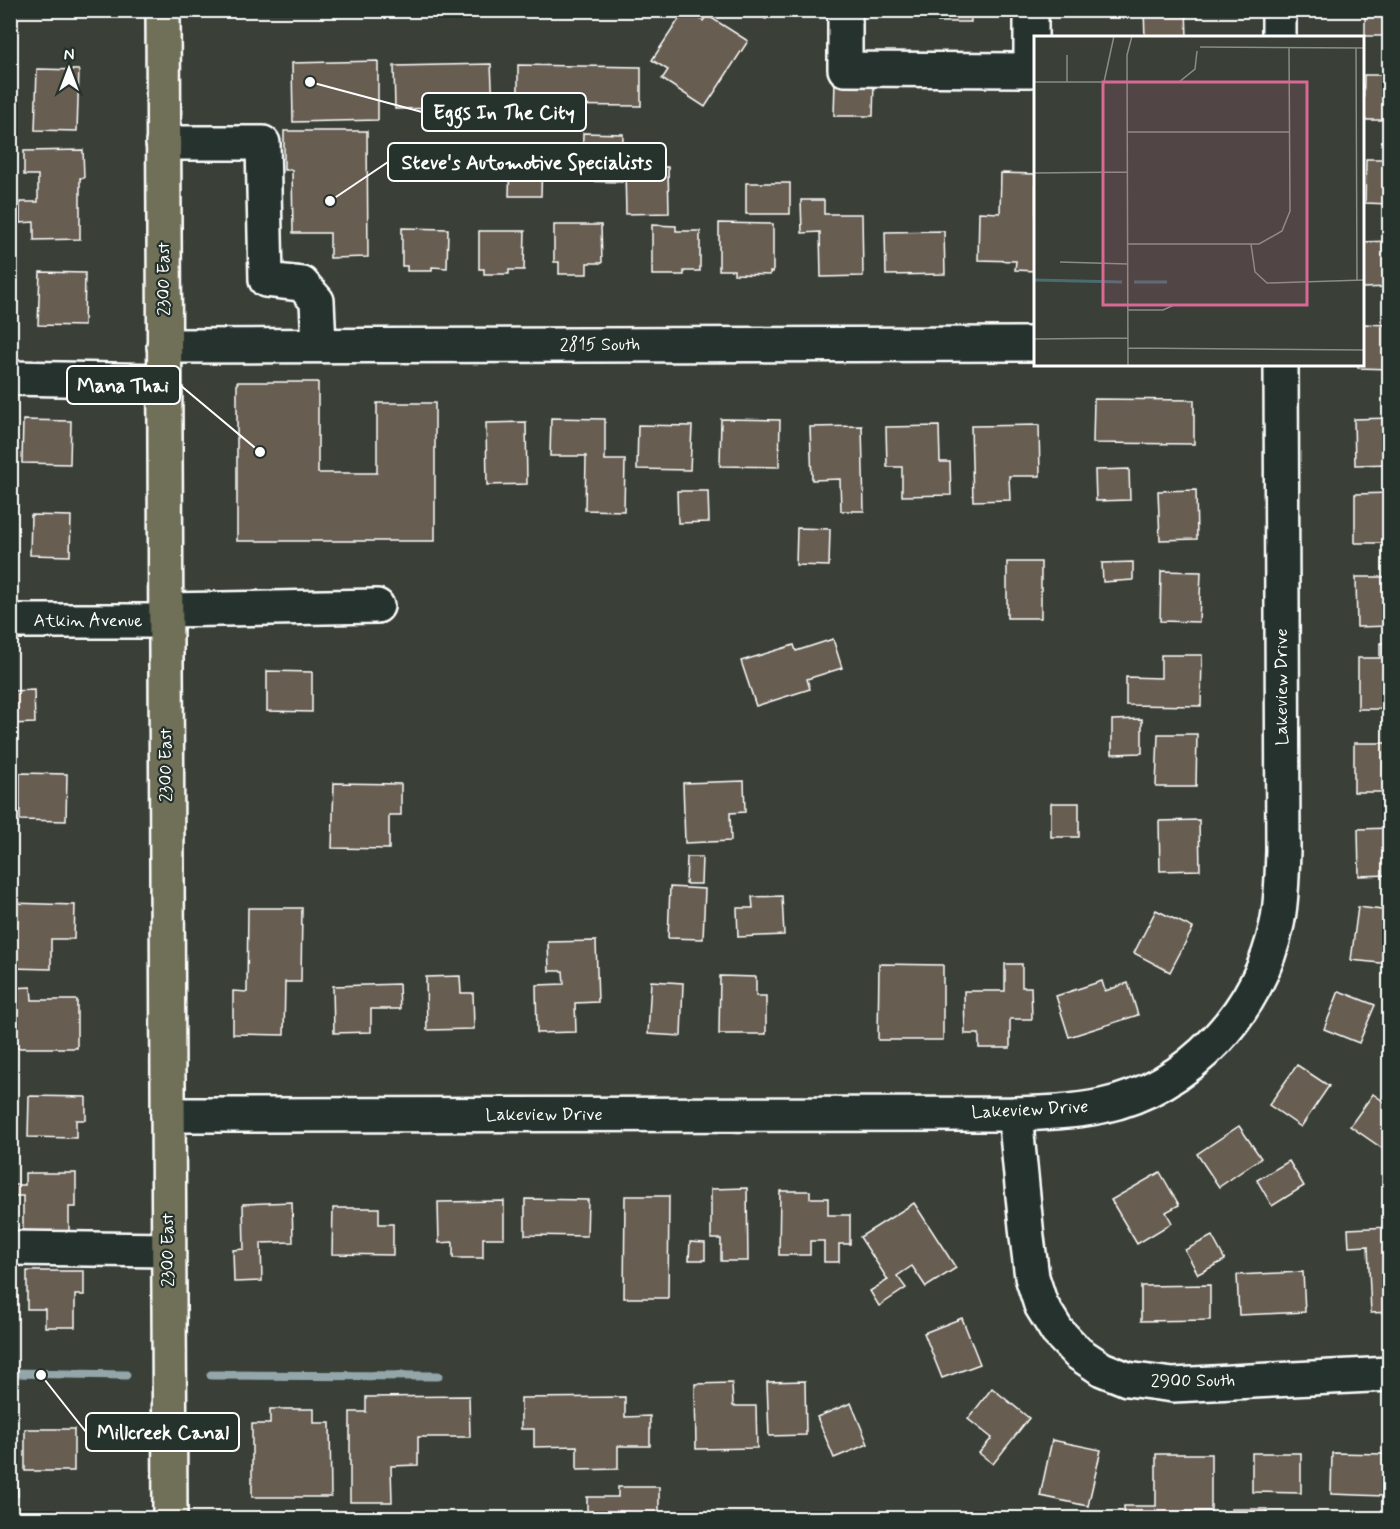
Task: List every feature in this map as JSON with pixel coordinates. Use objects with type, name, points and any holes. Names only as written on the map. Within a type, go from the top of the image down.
[{"type":"main road","name":"2300 East","points":[[163,10],[170,1518]]},
{"type":"street","points":[[845,10],[845,69],[1031,70],[1031,10]]},
{"type":"street","points":[[1279,10],[1280,36]]},
{"type":"street","points":[[163,143],[263,143],[266,279],[302,284],[317,301],[319,345]]},
{"type":"street","name":"2815 South","points":[[164,346],[1034,344]]},
{"type":"street","name":"Lakeview Drive","points":[[168,1115],[1016,1114],[1068,1112],[1105,1105],[1141,1092],[1176,1074],[1206,1050],[1232,1024],[1252,992],[1268,959],[1278,924],[1282,889],[1281,366]]},
{"type":"street","points":[[10,378],[165,381]]},
{"type":"street","name":"Atkin Avenue","points":[[10,621],[377,606]]},
{"type":"street","name":"2900 South","points":[[1016,1114],[1032,1277],[1041,1305],[1057,1331],[1077,1353],[1102,1369],[1127,1379],[1173,1385],[1389,1374]]},
{"type":"street","points":[[10,1248],[168,1250]]},
{"type":"building","points":[[685,10],[703,21],[707,15],[748,41],[705,107],[662,79],[668,70],[652,60]]},
{"type":"building","points":[[746,10],[770,10],[766,19]]},
{"type":"building","points":[[938,10],[970,10],[971,22],[938,22]]},
{"type":"building","points":[[1144,10],[1186,10],[1187,36],[1145,36]]},
{"type":"building","points":[[1365,10],[1390,10],[1390,36],[1365,36]]},
{"type":"building","points":[[378,61],[378,120],[293,122],[292,63]]},
{"type":"building","points":[[491,64],[493,107],[395,109],[394,66]]},
{"type":"building","points":[[518,65],[641,67],[641,106],[518,105]]},
{"type":"building","points":[[37,69],[79,70],[77,131],[35,130]]},
{"type":"building","points":[[1364,75],[1390,75],[1390,120],[1364,120]]},
{"type":"building","points":[[835,81],[874,82],[873,116],[834,116]]},
{"type":"building","points":[[284,131],[367,131],[368,257],[330,258],[330,233],[293,233],[292,170],[284,170]]},
{"type":"building","points":[[583,133],[623,134],[622,182],[582,181]]},
{"type":"building","points":[[83,150],[84,178],[80,178],[80,239],[34,240],[34,222],[20,223],[20,202],[38,202],[38,175],[24,175],[24,151]]},
{"type":"building","points":[[1366,159],[1390,159],[1390,204],[1365,203]]},
{"type":"building","points":[[510,161],[542,161],[541,196],[509,196]]},
{"type":"building","points":[[668,167],[669,213],[626,214],[625,168]]},
{"type":"building","points":[[1001,173],[1034,174],[1034,271],[1015,270],[1016,261],[978,260],[979,212],[1000,213]]},
{"type":"building","points":[[746,183],[790,183],[790,214],[746,214]]},
{"type":"building","points":[[801,200],[824,200],[824,214],[862,214],[863,276],[821,277],[820,232],[802,233]]},
{"type":"building","points":[[719,223],[773,224],[773,272],[770,272],[770,275],[734,274],[734,270],[719,270]]},
{"type":"building","points":[[554,225],[601,225],[602,263],[587,263],[587,274],[559,274],[559,262],[554,262]]},
{"type":"building","points":[[652,225],[676,226],[676,231],[700,231],[700,271],[684,271],[684,275],[652,275]]},
{"type":"building","points":[[402,228],[448,229],[447,268],[432,267],[432,271],[407,271],[407,266],[402,266]]},
{"type":"building","points":[[479,231],[525,231],[524,270],[509,270],[509,274],[484,274],[484,269],[479,269]]},
{"type":"building","points":[[944,231],[945,274],[886,275],[885,232]]},
{"type":"building","points":[[1390,241],[1390,287],[1364,288],[1364,242]]},
{"type":"building","points":[[40,272],[85,273],[84,326],[38,325]]},
{"type":"building","points":[[1364,324],[1390,325],[1390,369],[1358,368],[1358,366],[1364,366]]},
{"type":"building","points":[[237,382],[318,382],[318,473],[377,473],[377,403],[435,403],[435,541],[237,541]]},
{"type":"building","points":[[1094,399],[1194,400],[1194,444],[1093,443]]},
{"type":"building","points":[[551,418],[605,419],[605,460],[625,460],[624,511],[585,510],[586,456],[550,456]]},
{"type":"building","points":[[1390,418],[1390,464],[1355,465],[1354,419]]},
{"type":"building","points":[[721,419],[780,420],[779,467],[720,466]]},
{"type":"building","points":[[23,420],[71,421],[70,464],[22,463]]},
{"type":"building","points":[[526,422],[527,484],[487,485],[486,423]]},
{"type":"building","points":[[638,425],[692,426],[690,470],[637,469]]},
{"type":"building","points":[[1039,425],[1040,476],[1009,476],[1010,500],[973,501],[971,426]]},
{"type":"building","points":[[862,426],[864,511],[841,511],[840,479],[812,480],[810,427]]},
{"type":"building","points":[[939,426],[940,462],[950,462],[951,495],[902,496],[902,467],[887,467],[886,427]]},
{"type":"building","points":[[1129,469],[1130,500],[1096,501],[1095,470]]},
{"type":"building","points":[[1196,490],[1197,539],[1160,540],[1158,491]]},
{"type":"building","points":[[677,491],[708,491],[709,522],[678,523]]},
{"type":"building","points":[[1390,493],[1390,543],[1355,543],[1355,494]]},
{"type":"building","points":[[31,515],[71,516],[70,556],[30,555]]},
{"type":"building","points":[[797,528],[830,529],[829,566],[796,565]]},
{"type":"building","points":[[1007,562],[1041,562],[1041,618],[1007,618]]},
{"type":"building","points":[[1133,562],[1133,580],[1103,582],[1102,563]]},
{"type":"building","points":[[1161,571],[1201,572],[1199,622],[1160,621]]},
{"type":"building","points":[[1356,577],[1390,577],[1390,626],[1357,627]]},
{"type":"building","points":[[833,639],[842,668],[807,679],[810,689],[756,706],[741,661],[794,645],[796,651]]},
{"type":"building","points":[[1380,643],[1390,643],[1390,709],[1358,709],[1358,658],[1380,658]]},
{"type":"building","points":[[1161,655],[1202,655],[1201,706],[1126,705],[1126,677],[1161,678]]},
{"type":"building","points":[[267,671],[312,672],[312,712],[267,711]]},
{"type":"building","points":[[34,690],[35,723],[10,724],[10,691]]},
{"type":"building","points":[[1142,719],[1142,753],[1112,754],[1112,720]]},
{"type":"building","points":[[1158,734],[1197,734],[1196,787],[1156,787]]},
{"type":"building","points":[[1354,743],[1390,743],[1390,792],[1354,792]]},
{"type":"building","points":[[20,773],[67,774],[66,821],[20,820]]},
{"type":"building","points":[[744,781],[745,812],[730,813],[731,841],[685,843],[683,783]]},
{"type":"building","points":[[334,783],[401,784],[401,815],[389,815],[389,849],[332,848]]},
{"type":"building","points":[[1051,803],[1079,803],[1079,837],[1051,837]]},
{"type":"building","points":[[1199,820],[1200,870],[1160,871],[1159,821]]},
{"type":"building","points":[[1390,828],[1390,875],[1359,876],[1358,829]]},
{"type":"building","points":[[687,857],[702,857],[701,884],[686,884]]},
{"type":"building","points":[[670,887],[705,889],[703,939],[668,938]]},
{"type":"building","points":[[782,896],[784,935],[738,937],[737,908],[753,908],[752,897]]},
{"type":"building","points":[[12,903],[75,905],[74,939],[51,939],[51,969],[10,968]]},
{"type":"building","points":[[1358,907],[1390,911],[1390,964],[1351,960]]},
{"type":"building","points":[[248,908],[302,908],[301,982],[285,982],[284,1035],[233,1034],[233,991],[247,992]]},
{"type":"building","points":[[1156,910],[1193,928],[1170,972],[1134,953]]},
{"type":"building","points":[[596,941],[598,1002],[575,1003],[576,1032],[537,1033],[536,985],[564,984],[563,971],[549,971],[548,942]]},
{"type":"building","points":[[879,964],[943,965],[943,1040],[878,1040]]},
{"type":"building","points":[[1005,964],[1022,964],[1022,987],[1031,987],[1032,1019],[1010,1019],[1010,1048],[979,1048],[979,1034],[965,1034],[964,991],[1005,991]]},
{"type":"building","points":[[460,976],[461,993],[473,993],[474,1029],[427,1030],[426,977]]},
{"type":"building","points":[[720,976],[756,977],[756,996],[766,996],[766,1034],[719,1034]]},
{"type":"building","points":[[651,981],[683,983],[681,1036],[648,1034]]},
{"type":"building","points":[[1102,981],[1105,991],[1128,983],[1138,1015],[1069,1037],[1056,996]]},
{"type":"building","points":[[399,984],[400,1009],[371,1009],[371,1032],[334,1033],[333,986]]},
{"type":"building","points":[[31,987],[32,1000],[77,1000],[77,1048],[10,1048],[10,988]]},
{"type":"building","points":[[1339,991],[1375,1005],[1359,1043],[1324,1029]]},
{"type":"building","points":[[1297,1065],[1329,1086],[1301,1127],[1269,1105]]},
{"type":"building","points":[[1373,1094],[1390,1106],[1390,1146],[1386,1151],[1350,1126]]},
{"type":"building","points":[[29,1096],[86,1097],[86,1120],[76,1120],[76,1138],[28,1137]]},
{"type":"building","points":[[1239,1126],[1261,1158],[1219,1187],[1197,1154]]},
{"type":"building","points":[[1289,1161],[1304,1186],[1272,1206],[1257,1180]]},
{"type":"building","points":[[1160,1172],[1179,1205],[1166,1212],[1172,1223],[1137,1244],[1111,1200]]},
{"type":"building","points":[[25,1173],[76,1173],[76,1207],[69,1207],[69,1232],[23,1232],[23,1196],[10,1196],[10,1185],[25,1185]]},
{"type":"building","points":[[747,1188],[748,1261],[721,1261],[721,1239],[711,1239],[711,1189]]},
{"type":"building","points":[[780,1191],[810,1191],[810,1198],[828,1198],[828,1215],[850,1215],[850,1244],[839,1244],[839,1262],[824,1262],[824,1241],[810,1241],[810,1255],[779,1255]]},
{"type":"building","points":[[625,1196],[669,1196],[668,1298],[624,1298]]},
{"type":"building","points":[[525,1199],[588,1200],[587,1236],[525,1235]]},
{"type":"building","points":[[504,1201],[504,1238],[483,1238],[483,1258],[453,1258],[453,1242],[439,1243],[438,1202]]},
{"type":"building","points":[[292,1202],[293,1242],[261,1243],[262,1281],[234,1282],[233,1250],[244,1249],[243,1204]]},
{"type":"building","points":[[914,1203],[956,1268],[926,1287],[912,1266],[897,1276],[906,1288],[879,1306],[870,1291],[888,1280],[860,1237]]},
{"type":"building","points":[[333,1208],[379,1208],[379,1224],[393,1224],[393,1255],[332,1254]]},
{"type":"building","points":[[1390,1227],[1390,1312],[1371,1313],[1368,1246],[1349,1247],[1348,1229]]},
{"type":"building","points":[[1212,1236],[1225,1260],[1198,1274],[1185,1250]]},
{"type":"building","points":[[690,1242],[705,1243],[705,1260],[689,1260]]},
{"type":"building","points":[[27,1271],[84,1271],[84,1295],[75,1295],[75,1327],[45,1327],[45,1309],[27,1309]]},
{"type":"building","points":[[1303,1272],[1305,1312],[1239,1315],[1237,1275]]},
{"type":"building","points":[[1210,1285],[1210,1320],[1141,1321],[1141,1286]]},
{"type":"building","points":[[962,1318],[980,1364],[942,1378],[924,1333]]},
{"type":"building","points":[[805,1381],[806,1435],[769,1436],[767,1382]]},
{"type":"building","points":[[732,1383],[733,1406],[756,1406],[757,1448],[696,1449],[695,1384]]},
{"type":"building","points":[[992,1388],[1029,1418],[993,1464],[979,1453],[992,1438],[968,1419]]},
{"type":"building","points":[[469,1396],[470,1437],[418,1437],[418,1465],[391,1466],[392,1502],[350,1502],[350,1412],[366,1412],[366,1397]]},
{"type":"building","points":[[625,1397],[625,1417],[650,1416],[650,1446],[618,1446],[618,1469],[577,1470],[577,1446],[534,1447],[534,1429],[521,1429],[521,1398]]},
{"type":"building","points":[[851,1403],[868,1444],[834,1458],[817,1417]]},
{"type":"building","points":[[270,1409],[314,1409],[314,1423],[330,1423],[331,1497],[252,1497],[252,1424],[270,1424]]},
{"type":"building","points":[[25,1429],[74,1429],[74,1471],[25,1471]]},
{"type":"building","points":[[1052,1440],[1101,1450],[1088,1506],[1040,1496]]},
{"type":"building","points":[[1252,1453],[1301,1453],[1301,1493],[1252,1492]]},
{"type":"building","points":[[1332,1453],[1384,1454],[1383,1496],[1331,1494]]},
{"type":"building","points":[[1156,1454],[1211,1454],[1211,1511],[1171,1512],[1171,1518],[1124,1518],[1124,1506],[1156,1506]]},
{"type":"building","points":[[10,1471],[17,1471],[18,1496],[10,1496]]},
{"type":"building","points":[[618,1487],[659,1487],[659,1518],[587,1518],[587,1497],[618,1497]]},
{"type":"building","points":[[1231,1509],[1267,1509],[1267,1518],[1231,1518]]},
{"type":"waterway","points":[[10,1373],[126,1375]]},
{"type":"waterway","points":[[211,1375],[438,1376]]},
{"type":"place","name":"Eggs In The City","points":[[310,82]]},
{"type":"place","name":"Steve's Automotive Specialists","points":[[330,201]]},
{"type":"place","name":"Mana Thai","points":[[260,452]]},
{"type":"place","name":"Millcreek Canal","points":[[41,1375]]}]
